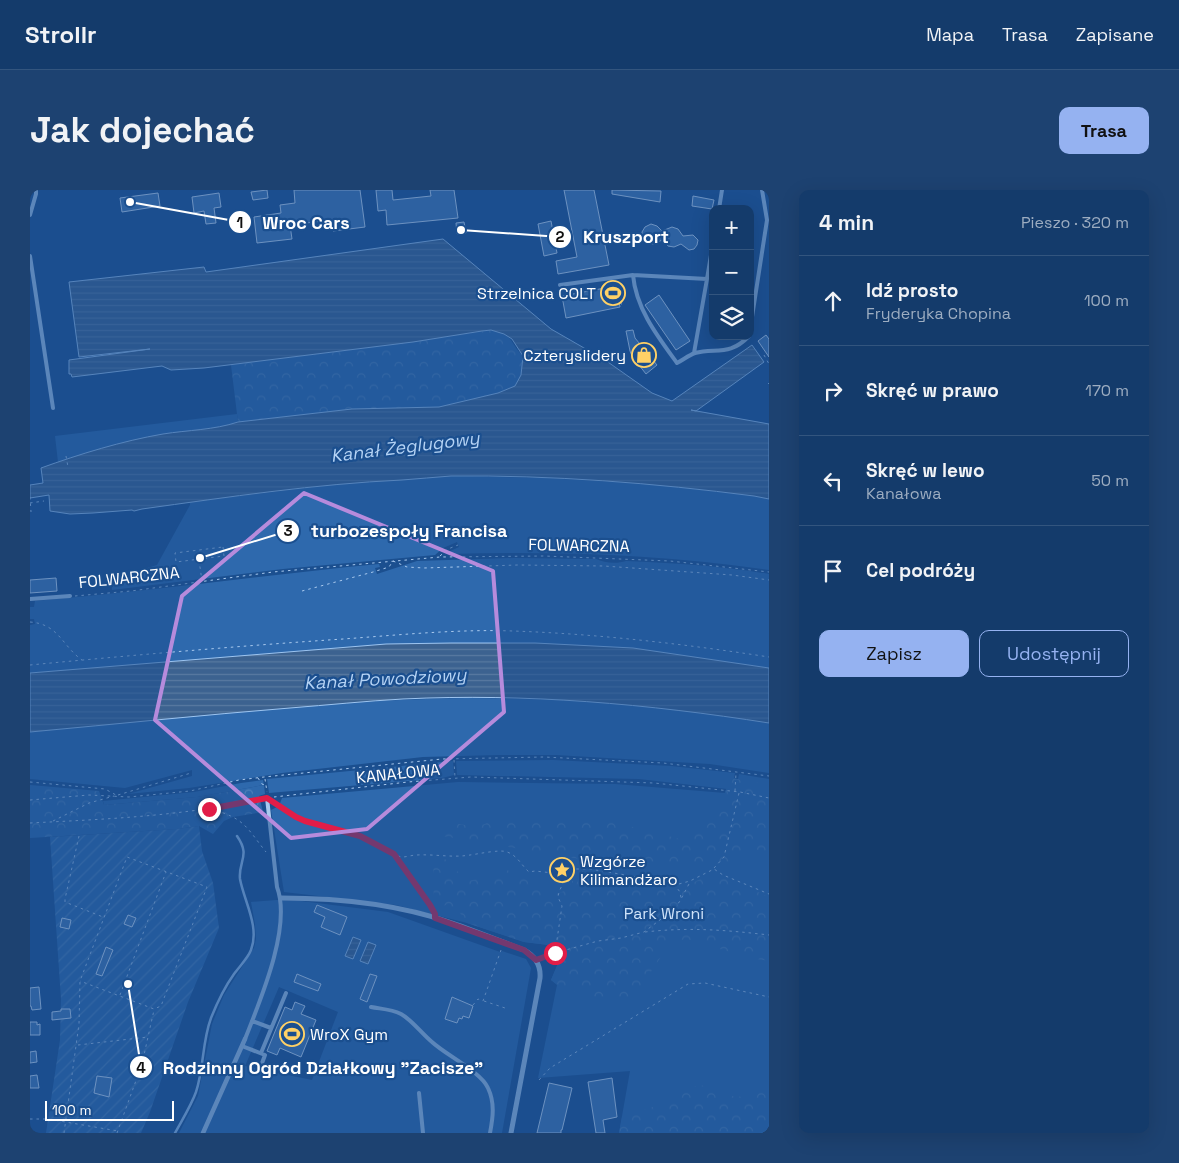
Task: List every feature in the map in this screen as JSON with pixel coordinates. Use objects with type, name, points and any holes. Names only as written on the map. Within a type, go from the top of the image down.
[{"type":"street","points":[[281,898],[358,902],[400,909],[435,918],[524,950],[536,960],[540,978],[511,1133]]},
{"type":"street","points":[[203,1133],[245,1039]]},
{"type":"lane","points":[[30,215],[36,190]]},
{"type":"lane","points":[[720,205],[722,190]]},
{"type":"lane","points":[[754,304],[767,220],[762,190]]},
{"type":"lane","points":[[694,353],[712,250]]},
{"type":"lane","points":[[30,256],[52,408]]},
{"type":"lane","points":[[560,284],[634,275],[706,279]]},
{"type":"lane","points":[[634,275],[634,287],[640,303],[653,329],[677,363],[694,353],[726,351],[744,340]]},
{"type":"lane","name":"FOLWARCZNA","points":[[30,599],[70,596]]},
{"type":"lane","points":[[245,1039],[270,973],[280,921],[281,898],[277,887],[267,798]]},
{"type":"lane","points":[[261,1053],[286,993]]},
{"type":"lane","points":[[371,1007],[387,1009],[402,1014],[447,1054],[482,1078],[488,1087],[492,1100],[493,1115],[490,1133]]},
{"type":"lane","points":[[252,1021],[271,1028]]},
{"type":"lane","points":[[242,1046],[265,1055],[261,1066]]},
{"type":"lane","points":[[419,1093],[423,1133]]},
{"type":"path","points":[[617,283],[622,307]]},
{"type":"path","points":[[764,355],[769,364]]},
{"type":"path","points":[[66,456],[68,467]]},
{"type":"path","points":[[32,512],[30,501],[44,501]]},
{"type":"path","points":[[440,557],[442,553],[458,545]]},
{"type":"path","points":[[222,547],[224,556],[199,559],[176,562],[175,553],[222,547]]},
{"type":"path","name":"FOLWARCZNA","points":[[70,596],[131,591],[273,572],[440,557],[544,556],[670,560],[769,572]]},
{"type":"path","points":[[199,559],[202,582]]},
{"type":"path","points":[[302,591],[373,572],[389,566],[393,561],[402,566],[424,568],[518,565],[604,566],[714,573],[769,580]]},
{"type":"path","points":[[30,622],[56,632],[73,653],[83,660]]},
{"type":"path","points":[[30,665],[405,634],[512,631],[688,644],[769,657]]},
{"type":"path","points":[[30,800],[89,795],[129,796],[190,791],[239,780],[454,759],[544,757],[663,763],[769,776]]},
{"type":"path","points":[[454,759],[456,778]]},
{"type":"path","points":[[734,792],[736,771]]},
{"type":"path","points":[[52,822],[89,804],[192,773]]},
{"type":"path","points":[[258,778],[262,784],[266,785],[264,777]]},
{"type":"path","name":"KANAŁOWA","points":[[30,822],[137,818],[209,809],[267,798],[470,777],[654,783],[740,792],[769,798]]},
{"type":"path","points":[[30,782],[105,789],[117,796]]},
{"type":"path","points":[[267,798],[300,819],[360,836],[403,857],[419,855],[470,855],[483,851],[492,853],[507,852],[515,856],[529,872],[535,870],[562,874],[575,870],[590,869],[674,884],[690,881],[714,869],[724,857],[740,792]]},
{"type":"path","points":[[209,809],[229,815],[246,826],[274,862]]},
{"type":"path","points":[[79,836],[64,899],[65,902],[104,918]]},
{"type":"path","points":[[394,854],[430,905],[435,918]]},
{"type":"path","points":[[64,1133],[79,1024],[80,981],[127,857],[208,887],[161,1006],[154,1009],[80,981]]},
{"type":"path","points":[[714,869],[769,894]]},
{"type":"path","points":[[120,995],[166,871]]},
{"type":"path","points":[[566,872],[568,881],[573,882]]},
{"type":"path","points":[[555,953],[562,906],[558,898],[563,883],[562,874]]},
{"type":"path","points":[[644,932],[674,910],[690,881]]},
{"type":"path","points":[[674,884],[680,892],[681,899]]},
{"type":"path","points":[[536,960],[598,941],[674,928],[730,930],[769,935]]},
{"type":"path","points":[[483,1001],[502,944]]},
{"type":"path","points":[[539,1080],[550,1068],[688,984],[706,983],[769,997]]},
{"type":"path","points":[[473,1005],[478,999],[505,1008]]},
{"type":"path","points":[[30,1119],[66,1122],[117,1132],[142,1064],[154,1009]]},
{"type":"path","points":[[76,1046],[149,1037]]},
{"type":"highlighted area","points":[[304,493],[493,571],[504,712],[367,829],[291,838],[155,720],[182,596]]},
{"type":"green space","points":[[491,330],[508,337],[523,356],[521,375],[515,386],[498,393],[439,407],[352,409],[238,422],[231,365]]},
{"type":"green space","points":[[237,414],[238,422],[226,426],[162,435],[58,462],[55,436]]},
{"type":"green space","points":[[450,476],[544,478],[652,484],[769,499],[769,570],[649,557],[528,553],[447,554],[459,547],[457,542],[443,548],[435,555],[283,569],[112,590],[111,579],[157,565],[190,502],[356,482]]},
{"type":"green space","points":[[514,558],[596,559],[611,563],[626,561],[662,563],[769,574],[769,668],[633,648],[30,673],[30,625],[35,624],[34,619],[30,619],[30,607],[34,607],[35,601],[379,564],[380,567],[375,568],[377,574],[417,561]]},
{"type":"green space","points":[[466,698],[612,702],[684,710],[769,723],[769,773],[710,764],[556,755],[498,755],[423,757],[282,773],[189,788],[128,794],[192,776],[192,770],[125,788],[30,779],[30,732],[303,706],[412,699]]},
{"type":"green space","name":"Park Wroni","points":[[553,760],[671,766],[735,773],[734,778],[738,779],[739,774],[769,779],[769,1133],[619,1133],[630,1071],[538,1078],[557,985],[551,980],[565,947],[524,942],[467,923],[396,905],[284,892],[271,810],[279,806],[282,798],[458,782],[615,784],[725,793],[727,789],[639,779],[457,775],[456,761]]},
{"type":"green space","points":[[453,761],[454,775],[442,778],[269,793],[267,779]]},
{"type":"green space","points":[[731,778],[769,785],[769,852],[749,848],[736,865],[622,866],[442,836],[453,823],[474,826],[483,825],[493,820],[597,818],[680,839],[717,811]]},
{"type":"green space","points":[[263,780],[264,785],[197,797],[104,805],[103,801],[194,792]]},
{"type":"green space","points":[[30,785],[99,791],[104,805],[197,797],[264,785],[265,794],[259,796],[263,812],[233,817],[224,821],[213,834],[199,826],[30,838]]},
{"type":"green space","points":[[199,826],[202,851],[213,883],[219,928],[188,1002],[141,1133],[46,1133],[60,1040],[61,999],[50,837]]},
{"type":"green space","points":[[435,849],[467,881],[484,878],[507,870],[544,889],[551,896],[564,891],[569,884],[577,883],[579,873],[582,871],[661,883],[689,885],[704,877],[717,874],[769,897],[769,961],[746,957],[687,939],[671,942],[638,991],[622,1002],[575,992],[551,980],[565,947],[524,942],[467,923],[460,913],[446,905],[441,907],[434,902],[433,875]]},
{"type":"green space","points":[[301,901],[388,912],[500,952],[526,959],[531,968],[502,1133],[179,1133],[198,1096],[212,1024],[224,995],[254,948],[256,939],[251,902]],"holes":[[[279,987],[338,1012],[312,1080],[245,1066]]]},
{"type":"green space","points":[[769,1077],[769,1133],[619,1133],[622,1117],[662,1104],[696,1086],[715,1085],[730,1096],[746,1097],[760,1091]]},
{"type":"water","name":"Kanał Żeglugowy","points":[[443,239],[551,329],[605,360],[652,393],[672,401],[752,345],[764,362],[696,411],[769,424],[769,499],[716,491],[641,484],[565,478],[489,476],[451,476],[304,488],[134,511],[93,513],[70,514],[50,511],[49,495],[30,498],[30,485],[43,483],[41,468],[132,440],[220,427],[238,422],[352,409],[439,407],[498,393],[515,386],[521,375],[523,356],[512,339],[491,330],[413,342],[204,368],[171,370],[162,366],[72,377],[69,374],[69,360],[150,349],[79,357],[69,282],[204,267],[206,272]]},
{"type":"water","name":"Kanał Powodziowy","points":[[535,643],[633,648],[769,668],[769,723],[632,705],[541,699],[449,698],[361,702],[30,732],[30,673],[386,644]]},
{"type":"water","points":[[353,937],[361,940],[353,959],[345,956]]},
{"type":"water","points":[[368,942],[376,945],[368,964],[360,961]]},
{"type":"building","points":[[267,190],[268,198],[253,200],[251,192]]},
{"type":"building","points":[[294,190],[360,190],[365,227],[333,231],[331,220],[290,225],[292,239],[257,243],[254,217],[281,213],[280,205],[295,203]]},
{"type":"building","points":[[376,190],[392,190],[393,200],[431,196],[430,190],[454,190],[458,218],[387,225],[386,210],[378,211]]},
{"type":"building","points":[[564,190],[594,190],[609,265],[558,274],[556,261],[577,257]]},
{"type":"building","points":[[612,190],[661,191],[660,202],[612,194]]},
{"type":"building","points":[[158,193],[160,206],[122,212],[120,198]]},
{"type":"building","points":[[219,193],[221,207],[214,208],[216,223],[206,224],[204,211],[194,213],[192,197]]},
{"type":"building","points":[[693,196],[714,200],[713,205],[709,205],[709,209],[692,206]]},
{"type":"building","points":[[551,221],[557,253],[544,256],[538,224]]},
{"type":"building","points":[[464,222],[466,233],[457,234],[456,223]]},
{"type":"building","points":[[651,224],[657,226],[662,231],[672,227],[678,229],[683,236],[693,235],[698,240],[697,245],[694,249],[689,250],[681,244],[674,247],[668,246],[662,240],[654,244],[647,243],[642,238],[642,232],[645,227]]},
{"type":"building","points":[[616,286],[620,307],[566,318],[562,296]]},
{"type":"building","points":[[659,295],[690,341],[676,350],[645,305]]},
{"type":"building","points":[[633,330],[635,338],[657,365],[646,374],[630,351],[626,331]]},
{"type":"building","points":[[766,335],[769,339],[769,357],[758,341]]},
{"type":"building","points":[[56,578],[57,591],[30,593],[30,580]]},
{"type":"building","points":[[317,905],[347,917],[340,935],[321,927],[325,917],[314,912]]},
{"type":"building","points":[[128,915],[136,918],[132,927],[124,924]]},
{"type":"building","points":[[62,918],[71,920],[69,929],[60,927]]},
{"type":"building","points":[[106,947],[113,950],[102,976],[96,974]]},
{"type":"building","points":[[297,974],[321,984],[318,991],[294,982]]},
{"type":"building","points":[[370,974],[377,976],[367,1002],[360,999]]},
{"type":"building","points":[[39,987],[41,1009],[32,1010],[30,1006],[30,988]]},
{"type":"building","points":[[452,997],[473,1006],[469,1018],[463,1016],[462,1019],[459,1018],[457,1023],[445,1019]]},
{"type":"building","name":"WroX Gym","points":[[295,1002],[305,1006],[301,1014],[316,1020],[301,1057],[280,1048],[277,1055],[267,1051],[285,1007],[292,1010]]},
{"type":"building","points":[[61,1009],[70,1009],[71,1018],[52,1020],[52,1012],[61,1011]]},
{"type":"building","points":[[30,1022],[37,1022],[37,1025],[40,1024],[40,1035],[30,1035]]},
{"type":"building","points":[[36,1051],[37,1062],[30,1063],[30,1052]]},
{"type":"building","points":[[37,1075],[39,1088],[30,1088],[30,1076]]},
{"type":"building","points":[[97,1076],[112,1078],[109,1097],[94,1093]]},
{"type":"building","points":[[612,1078],[617,1117],[603,1120],[605,1133],[596,1133],[588,1082]]},
{"type":"building","points":[[549,1083],[572,1088],[562,1130],[561,1133],[537,1133]]},
{"type":"waterway","points":[[175,1133],[196,1092],[211,1018],[227,985],[250,953],[253,941],[253,923],[240,879],[244,854],[237,836]]},
{"type":"place","name":"Wroc Cars","points":[[130,202]]},
{"type":"place","name":"Kruszport","points":[[461,230]]},
{"type":"place","name":"Strzelnica COLT","points":[[613,293]]},
{"type":"place","name":"Czteryslidery","points":[[644,355]]},
{"type":"place","name":"turbozespoły Francisa","points":[[200,558]]},
{"type":"place","name":"Wzgórze Kilimandżaro","points":[[562,870]]},
{"type":"place","name":"Rodzinny Ogród Działkowy \"Zacisze\"","points":[[128,984]]},
{"type":"place","name":"WroX Gym","points":[[292,1034]]},
{"type":"route","points":[[209,809],[267,798],[305,821],[360,836],[394,854],[430,905],[435,918],[524,950],[536,960],[555,953]]}]
